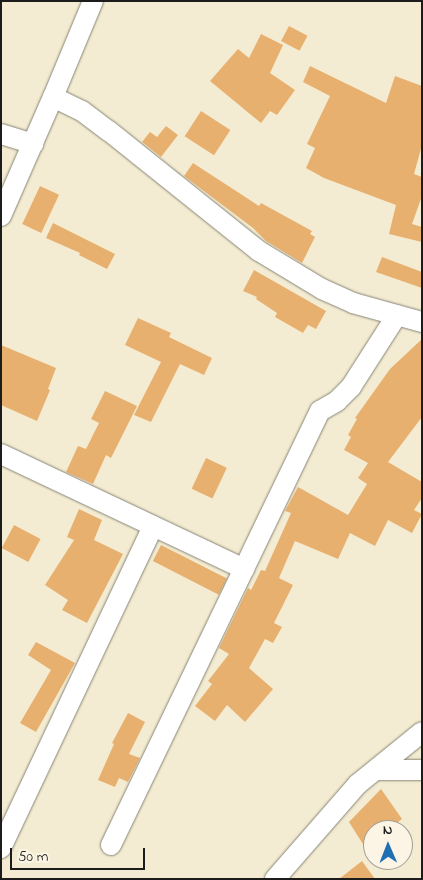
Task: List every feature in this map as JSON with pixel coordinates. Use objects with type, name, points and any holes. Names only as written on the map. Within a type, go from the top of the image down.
[{"type":"street","points":[[1,216],[34,144],[93,1]]},
{"type":"street","points":[[53,97],[89,116],[258,251],[322,289],[353,303],[422,322]]},
{"type":"street","points":[[1,134],[34,144]]},
{"type":"street","points":[[111,845],[320,411],[337,401],[351,387],[397,315]]},
{"type":"street","points":[[1,454],[244,569]]},
{"type":"street","points":[[1,848],[9,814],[153,526]]},
{"type":"street","points":[[277,878],[358,784],[422,732]]},
{"type":"street","points":[[377,770],[422,770]]},
{"type":"building","points":[[289,26],[308,36],[300,51],[281,41]]},
{"type":"building","points":[[261,34],[283,45],[270,73],[295,90],[277,115],[270,111],[261,123],[210,81],[238,49],[249,58]]},
{"type":"building","points":[[310,66],[386,103],[395,76],[422,86],[422,145],[414,174],[422,177],[422,196],[412,224],[422,227],[422,242],[389,234],[396,205],[324,178],[306,168],[315,148],[307,144],[330,96],[303,82]]},
{"type":"building","points":[[201,111],[230,130],[214,155],[185,136]]},
{"type":"building","points":[[166,126],[178,135],[161,157],[142,142],[150,132],[157,137]]},
{"type":"building","points":[[193,163],[259,206],[261,203],[312,231],[310,234],[315,237],[302,263],[266,241],[253,228],[184,176]]},
{"type":"building","points":[[40,186],[59,195],[41,233],[22,224]]},
{"type":"building","points":[[53,223],[115,254],[107,269],[79,255],[80,253],[46,238]]},
{"type":"building","points":[[382,257],[422,272],[422,288],[376,272]]},
{"type":"building","points":[[254,270],[326,311],[316,329],[308,325],[303,333],[275,317],[277,313],[256,299],[257,297],[243,291]]},
{"type":"building","points":[[138,318],[171,333],[169,337],[212,358],[204,375],[180,364],[151,422],[134,415],[161,362],[125,345]]},
{"type":"building","points":[[422,339],[422,417],[388,462],[422,482],[422,498],[414,510],[422,514],[412,533],[388,520],[375,546],[350,533],[338,559],[295,541],[279,578],[293,585],[274,623],[282,627],[273,643],[265,639],[249,668],[273,689],[245,722],[227,705],[215,721],[195,706],[212,684],[208,681],[229,654],[219,648],[248,588],[251,590],[261,570],[265,571],[291,513],[285,511],[298,487],[348,515],[367,484],[358,478],[368,463],[344,450],[351,437],[348,435],[357,419],[355,418],[390,369]]},
{"type":"building","points":[[1,345],[56,368],[48,389],[50,390],[37,421],[1,405]]},
{"type":"building","points":[[105,391],[137,406],[111,458],[106,455],[93,484],[66,472],[78,446],[86,449],[99,423],[91,419]]},
{"type":"building","points":[[206,458],[227,468],[212,499],[192,489]]},
{"type":"building","points":[[79,509],[102,520],[94,540],[123,554],[87,623],[62,610],[68,600],[45,585],[74,540],[67,537]]},
{"type":"building","points":[[14,525],[40,539],[28,562],[2,548]]},
{"type":"building","points":[[161,545],[227,579],[219,595],[153,561]]},
{"type":"building","points":[[36,642],[75,663],[36,732],[20,723],[51,670],[28,655]]},
{"type":"building","points":[[128,713],[145,722],[129,754],[140,758],[128,782],[119,778],[115,787],[98,780],[114,744],[112,743]]},
{"type":"building","points":[[381,789],[402,819],[363,820],[363,844],[349,822]]},
{"type":"building","points":[[362,861],[363,870],[368,870],[375,879],[339,879]]}]
